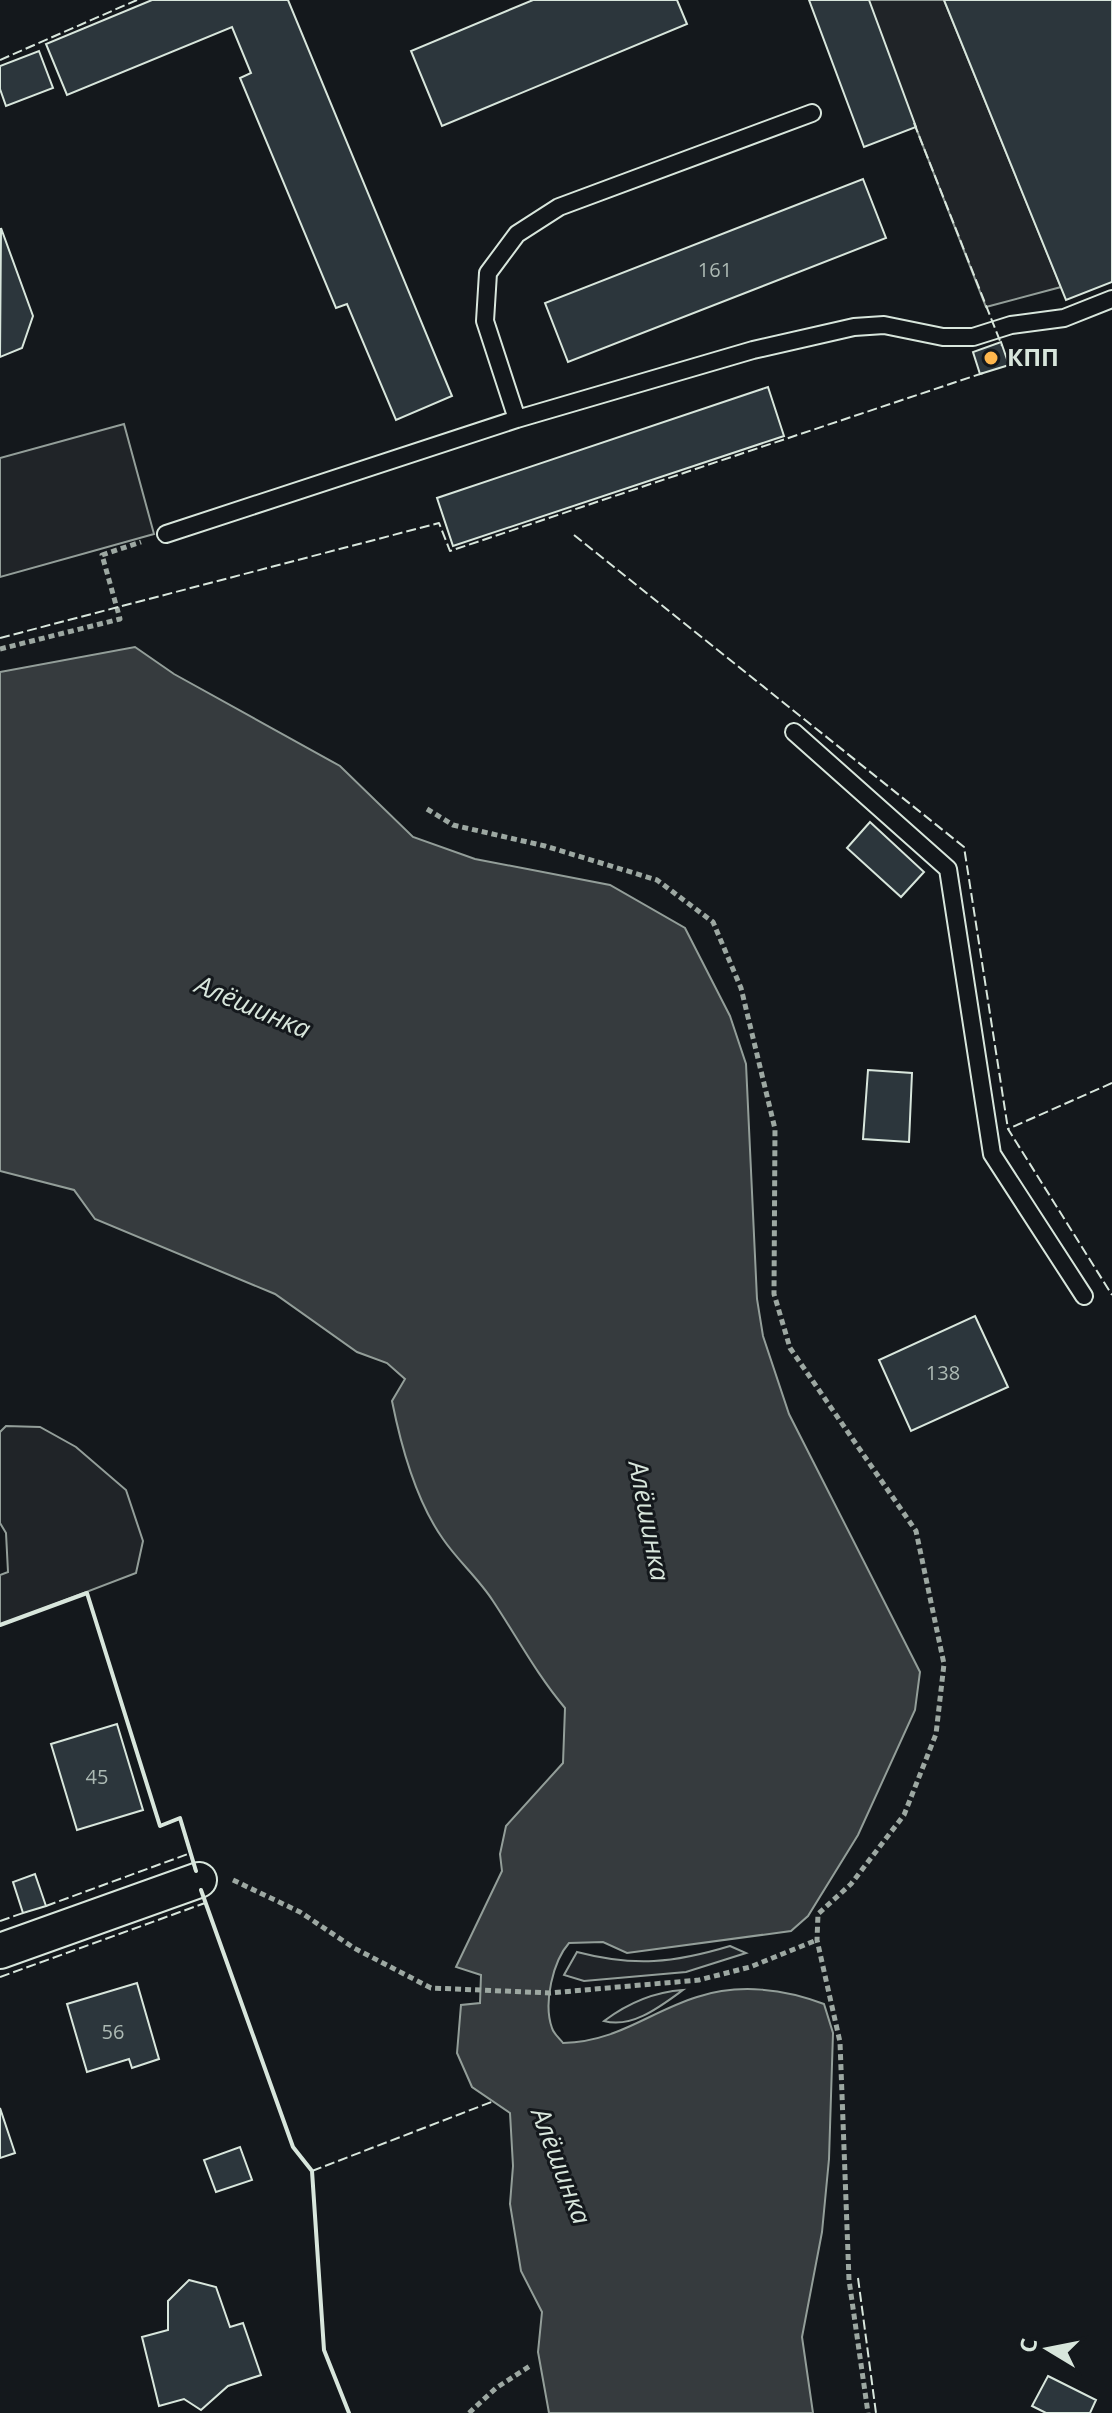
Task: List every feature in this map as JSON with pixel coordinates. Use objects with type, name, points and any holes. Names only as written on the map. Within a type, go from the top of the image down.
[{"type":"street","points":[[0,1951],[199,1880]]},
{"type":"lane","points":[[517,419],[485,321],[488,273],[517,234],[559,207],[812,113]]},
{"type":"lane","points":[[166,534],[517,419],[753,350],[854,327],[884,325],[943,337],[973,337],[1011,325],[1064,318],[1112,299]]},
{"type":"lane","points":[[794,732],[948,869],[992,1154],[1084,1296]]},
{"type":"path","points":[[0,649],[120,619],[102,555],[166,534]]},
{"type":"path","points":[[427,809],[453,825],[575,854],[657,880],[713,922],[741,988],[775,1129],[774,1294],[790,1348],[916,1531],[944,1664],[936,1734],[904,1815],[851,1884],[818,1914],[817,1940],[840,2042],[849,2280],[868,2413]]},
{"type":"path","points":[[199,1880],[231,1879],[266,1894],[354,1948],[431,1988],[550,1993],[699,1980],[750,1967],[817,1940]]},
{"type":"path","points":[[469,2413],[496,2388],[530,2366]]},
{"type":"shaded area","points":[[866,0],[944,0],[1061,287],[986,307]]},
{"type":"shaded area","points":[[124,424],[154,534],[0,577],[0,458]]},
{"type":"shaded area","points":[[6,1426],[40,1427],[76,1447],[126,1490],[143,1541],[136,1573],[0,1625],[0,1575],[8,1572],[6,1533],[0,1523],[0,1432]]},
{"type":"shaded area","points":[[730,1946],[746,1953],[686,1972],[584,1981],[564,1975],[577,1952],[617,1960],[654,1961]]},
{"type":"shaded area","points":[[683,1990],[636,2019],[615,2023],[604,2021],[641,2000]]},
{"type":"water","name":"Алёшинка","points":[[135,647],[174,674],[340,766],[413,837],[475,859],[610,885],[685,928],[730,1016],[746,1064],[757,1299],[763,1336],[789,1414],[920,1672],[915,1710],[858,1835],[808,1916],[791,1931],[627,1953],[603,1942],[569,1943],[554,1971],[549,1995],[549,2018],[563,2043],[600,2038],[680,2003],[729,1990],[778,1992],[824,2004],[833,2033],[829,2159],[822,2232],[802,2337],[813,2413],[549,2413],[538,2352],[542,2312],[521,2271],[510,2204],[513,2166],[510,2113],[472,2087],[457,2053],[461,2005],[480,2003],[481,1975],[456,1967],[502,1871],[500,1854],[506,1826],[563,1763],[565,1708],[487,1593],[443,1539],[425,1508],[405,1454],[392,1401],[405,1379],[387,1363],[357,1352],[275,1294],[95,1219],[74,1190],[0,1171],[0,672]]},
{"type":"building","points":[[152,0],[288,0],[452,396],[396,420],[347,304],[336,308],[240,78],[251,73],[232,27],[67,95],[46,44]]},
{"type":"building","points":[[533,0],[677,0],[687,24],[442,126],[411,51]]},
{"type":"building","points":[[809,0],[869,0],[916,127],[864,147]]},
{"type":"building","points":[[944,0],[1112,0],[1112,282],[1066,300]]},
{"type":"building","points":[[39,51],[53,88],[6,106],[0,89],[0,66]]},
{"type":"building","points":[[863,179],[886,238],[568,362],[545,303]]},
{"type":"building","points":[[1,228],[33,316],[22,348],[0,357]]},
{"type":"building","name":"КПП","points":[[1001,342],[1009,365],[980,374],[973,352]]},
{"type":"building","points":[[768,387],[784,436],[453,546],[437,498]]},
{"type":"building","points":[[870,822],[924,872],[901,897],[847,848]]},
{"type":"building","points":[[868,1070],[912,1073],[909,1142],[863,1139]]},
{"type":"building","points":[[975,1316],[1008,1387],[911,1431],[879,1360]]},
{"type":"building","points":[[117,1724],[143,1810],[77,1830],[51,1744]]},
{"type":"building","points":[[35,1874],[46,1906],[23,1913],[13,1882]]},
{"type":"building","points":[[137,1983],[159,2059],[132,2068],[129,2059],[87,2072],[67,2004]]},
{"type":"building","points":[[0,2108],[15,2153],[0,2158]]},
{"type":"building","points":[[240,2147],[252,2180],[216,2192],[204,2160]]},
{"type":"building","points":[[189,2280],[216,2287],[230,2327],[243,2323],[261,2375],[228,2386],[201,2410],[184,2399],[159,2406],[142,2337],[168,2330],[168,2301]]},
{"type":"building","points":[[1048,2376],[1096,2400],[1090,2413],[1046,2413],[1032,2406]]},
{"type":"fence","points":[[0,60],[137,0]]},
{"type":"fence","points":[[914,123],[1002,346]]},
{"type":"fence","points":[[0,638],[439,523],[450,551],[986,372]]},
{"type":"fence","points":[[574,535],[964,847],[1008,1129]]},
{"type":"fence","points":[[1112,1083],[1008,1129],[1112,1295]]},
{"type":"fence","points":[[0,1625],[87,1593],[160,1826],[180,1818],[195,1870]]},
{"type":"fence","points":[[46,1906],[188,1854]]},
{"type":"fence","points":[[202,1893],[293,2147],[312,2171],[324,2350],[349,2413]]},
{"type":"fence","points":[[0,1977],[205,1903]]},
{"type":"fence","points":[[0,1921],[23,1913]]},
{"type":"fence","points":[[312,2171],[494,2101]]},
{"type":"fence","points":[[858,2278],[876,2413]]},
{"type":"wall","points":[[0,1625],[87,1593],[160,1826],[180,1818],[196,1871]]},
{"type":"wall","points":[[201,1890],[293,2147],[312,2171],[324,2350],[349,2413]]},
{"type":"place","name":"КПП","points":[[991,358]]}]
